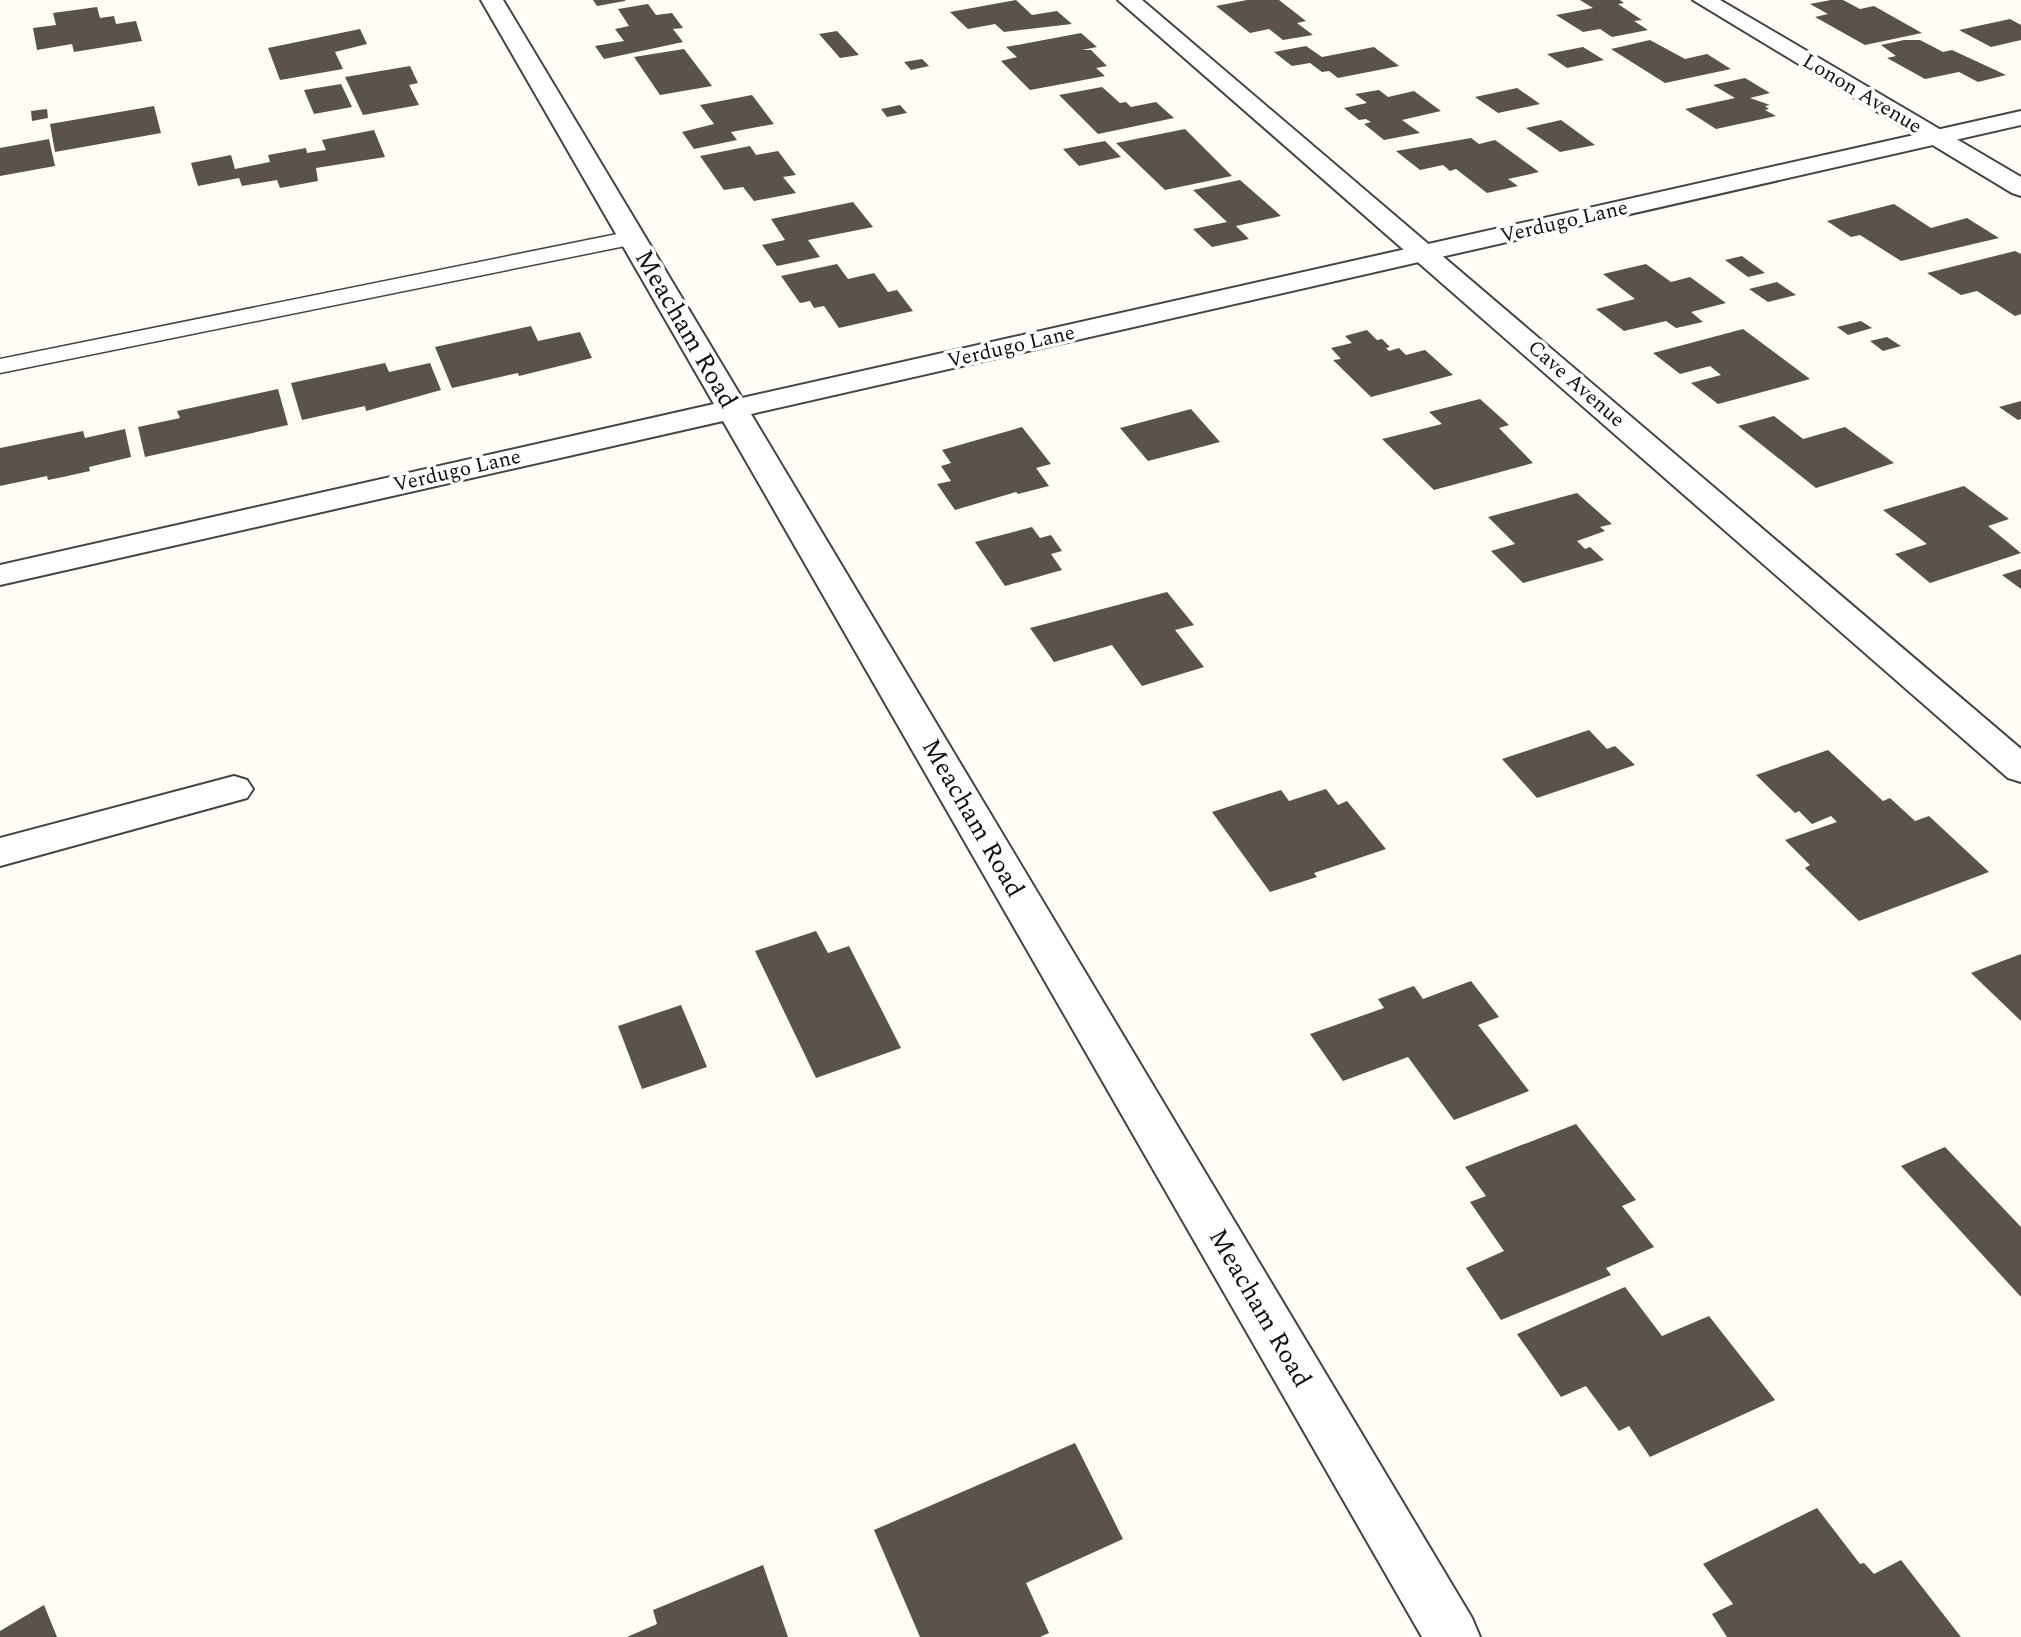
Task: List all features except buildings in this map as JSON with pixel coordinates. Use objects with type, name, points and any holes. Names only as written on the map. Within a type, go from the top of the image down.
[{"type":"street","name":"Meacham Road","points":[[492,0],[1453,1637]]},
{"type":"street","name":"Cave Avenue","points":[[1129,0],[2021,769]]},
{"type":"street","name":"Lonon Avenue","points":[[1704,0],[2021,188]]},
{"type":"street","name":"Verdugo Lane","points":[[0,575],[2021,118]]},
{"type":"street","points":[[0,852],[234,789]]},
{"type":"lane","points":[[0,366],[632,238]]}]
